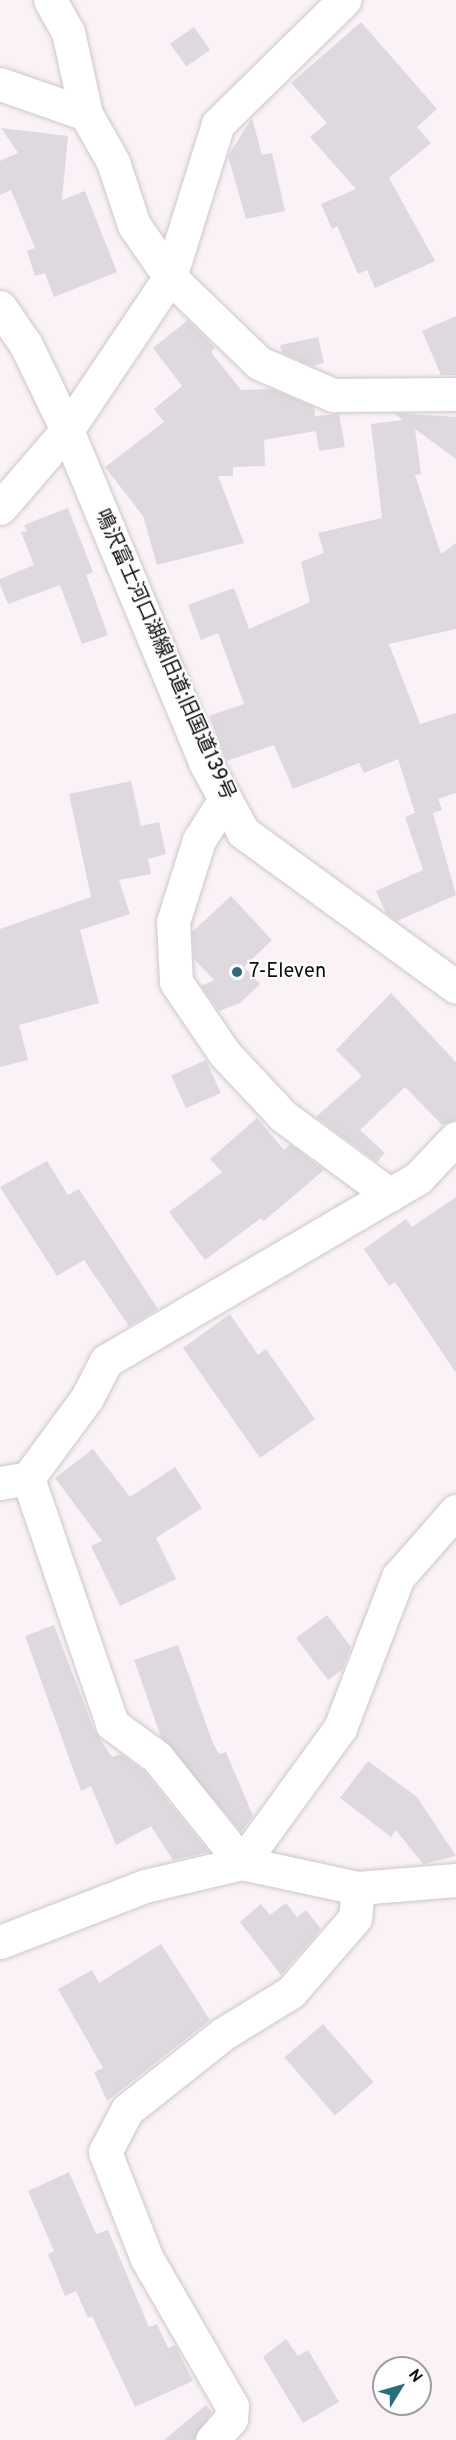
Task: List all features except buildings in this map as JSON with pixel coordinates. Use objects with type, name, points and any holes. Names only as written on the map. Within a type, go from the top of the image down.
[{"type":"street","points":[[50,0],[78,60],[86,114],[113,162],[134,225],[170,277],[259,363],[322,390],[456,394]]},
{"type":"street","points":[[0,508],[67,430],[170,277],[218,124],[280,69],[344,0]]},
{"type":"street","points":[[0,84],[86,114]]},
{"type":"street","name":"鳴沢富士河口湖線旧道;旧国道139号","points":[[0,307],[26,345],[67,430],[225,799],[243,832],[456,987]]},
{"type":"street","points":[[225,799],[199,840],[173,922],[176,982],[225,1054],[283,1116],[390,1195]]},
{"type":"street","points":[[242,1863],[157,1757],[112,1724],[14,1481],[87,1398],[106,1361],[418,1178],[456,1138]]},
{"type":"street","points":[[242,1863],[340,1728],[376,1647],[398,1577],[456,1511]]},
{"type":"street","points":[[0,1942],[145,1886],[242,1863],[358,1888],[456,1880]]},
{"type":"street","points":[[212,2440],[231,2419],[232,2406],[147,2259],[105,2152],[127,2110],[222,2034],[291,1992],[355,1918],[358,1888]]},
{"type":"place","name":"7-Eleven","points":[[237,972]]}]
